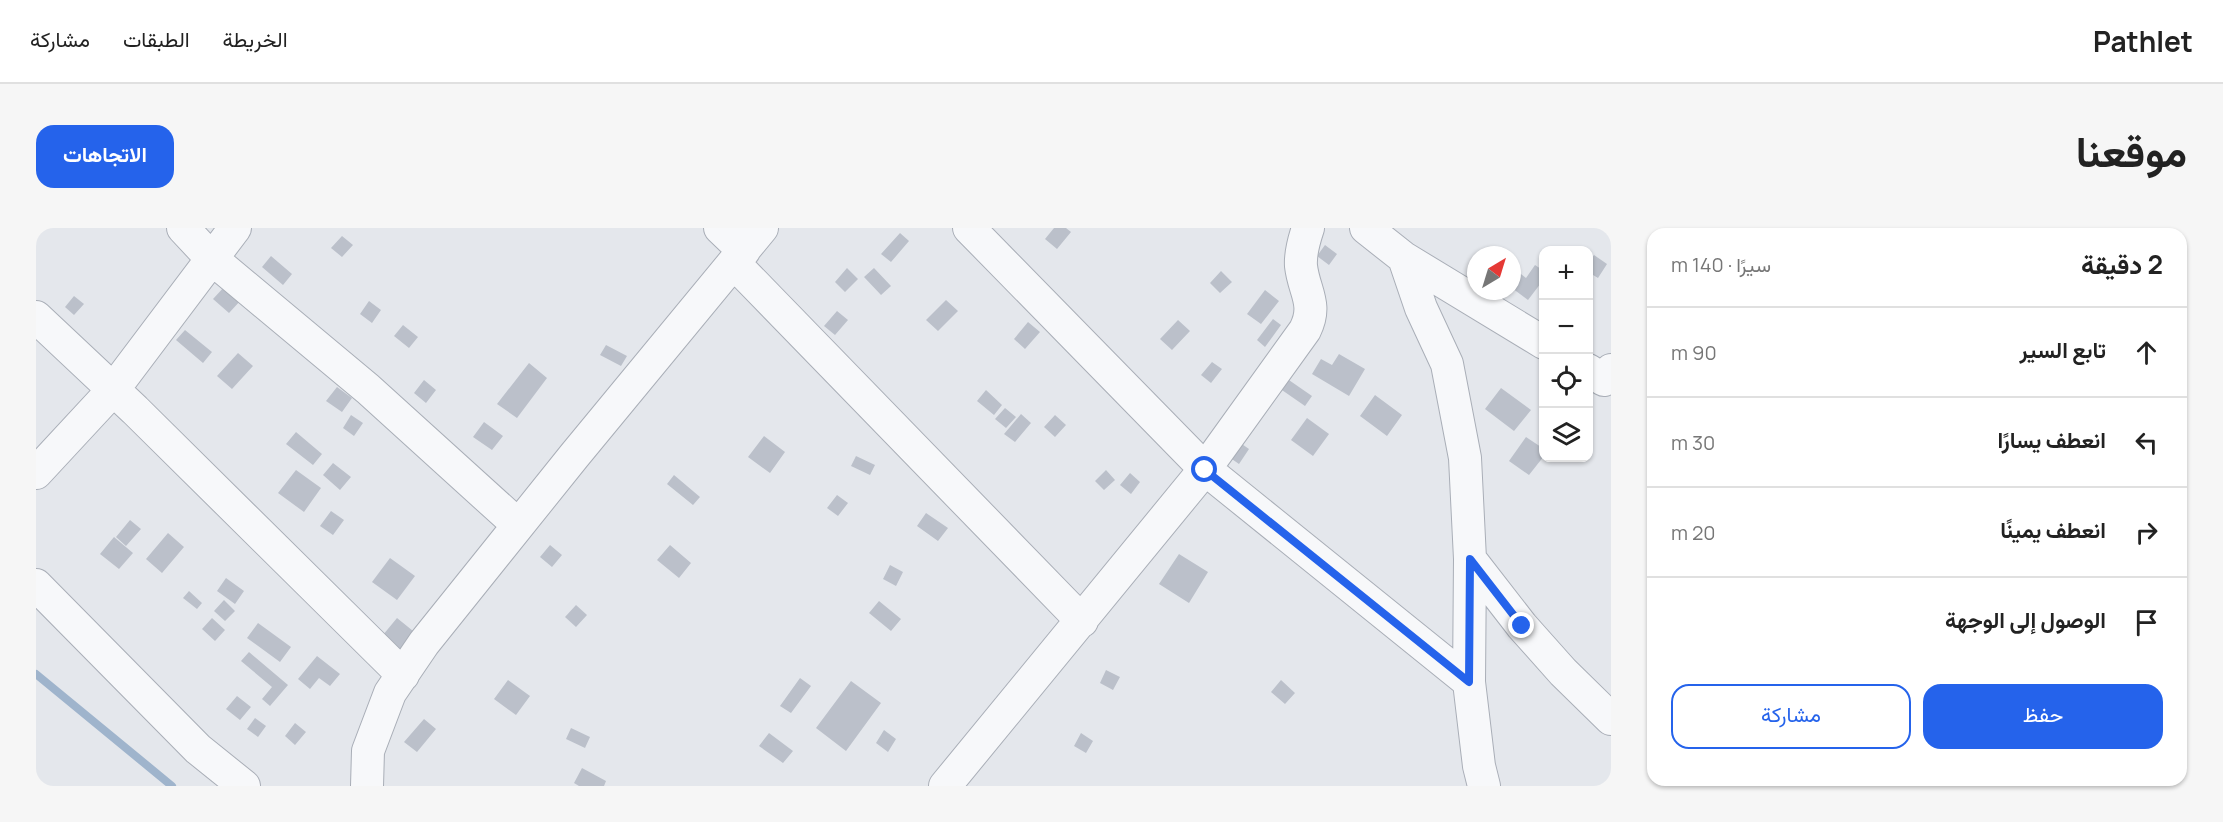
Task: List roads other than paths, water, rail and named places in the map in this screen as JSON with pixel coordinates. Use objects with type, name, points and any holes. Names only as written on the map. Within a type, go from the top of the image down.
[{"type":"street","points":[[183,228],[211,258],[368,389],[518,525]]},
{"type":"street","points":[[36,473],[113,390],[235,228]]},
{"type":"street","points":[[720,228],[747,247],[1082,621]]},
{"type":"street","points":[[969,228],[1205,470],[1469,682]]},
{"type":"street","points":[[945,786],[1205,470],[1305,330],[1311,319],[1310,298],[1301,264],[1303,244],[1308,228]]},
{"type":"street","points":[[1366,228],[1404,258],[1539,340]]},
{"type":"street","points":[[367,786],[368,751],[390,693],[424,643],[574,456],[747,247]]},
{"type":"street","points":[[1404,258],[1421,308],[1447,364],[1465,458],[1470,559],[1469,682],[1479,766],[1484,786]]},
{"type":"street","points":[[36,317],[403,675]]},
{"type":"street","points":[[1470,559],[1522,626],[1563,672],[1611,719]]},
{"type":"street","points":[[36,585],[198,749],[244,786]]},
{"type":"waterway","points":[[36,674],[172,786]]}]
